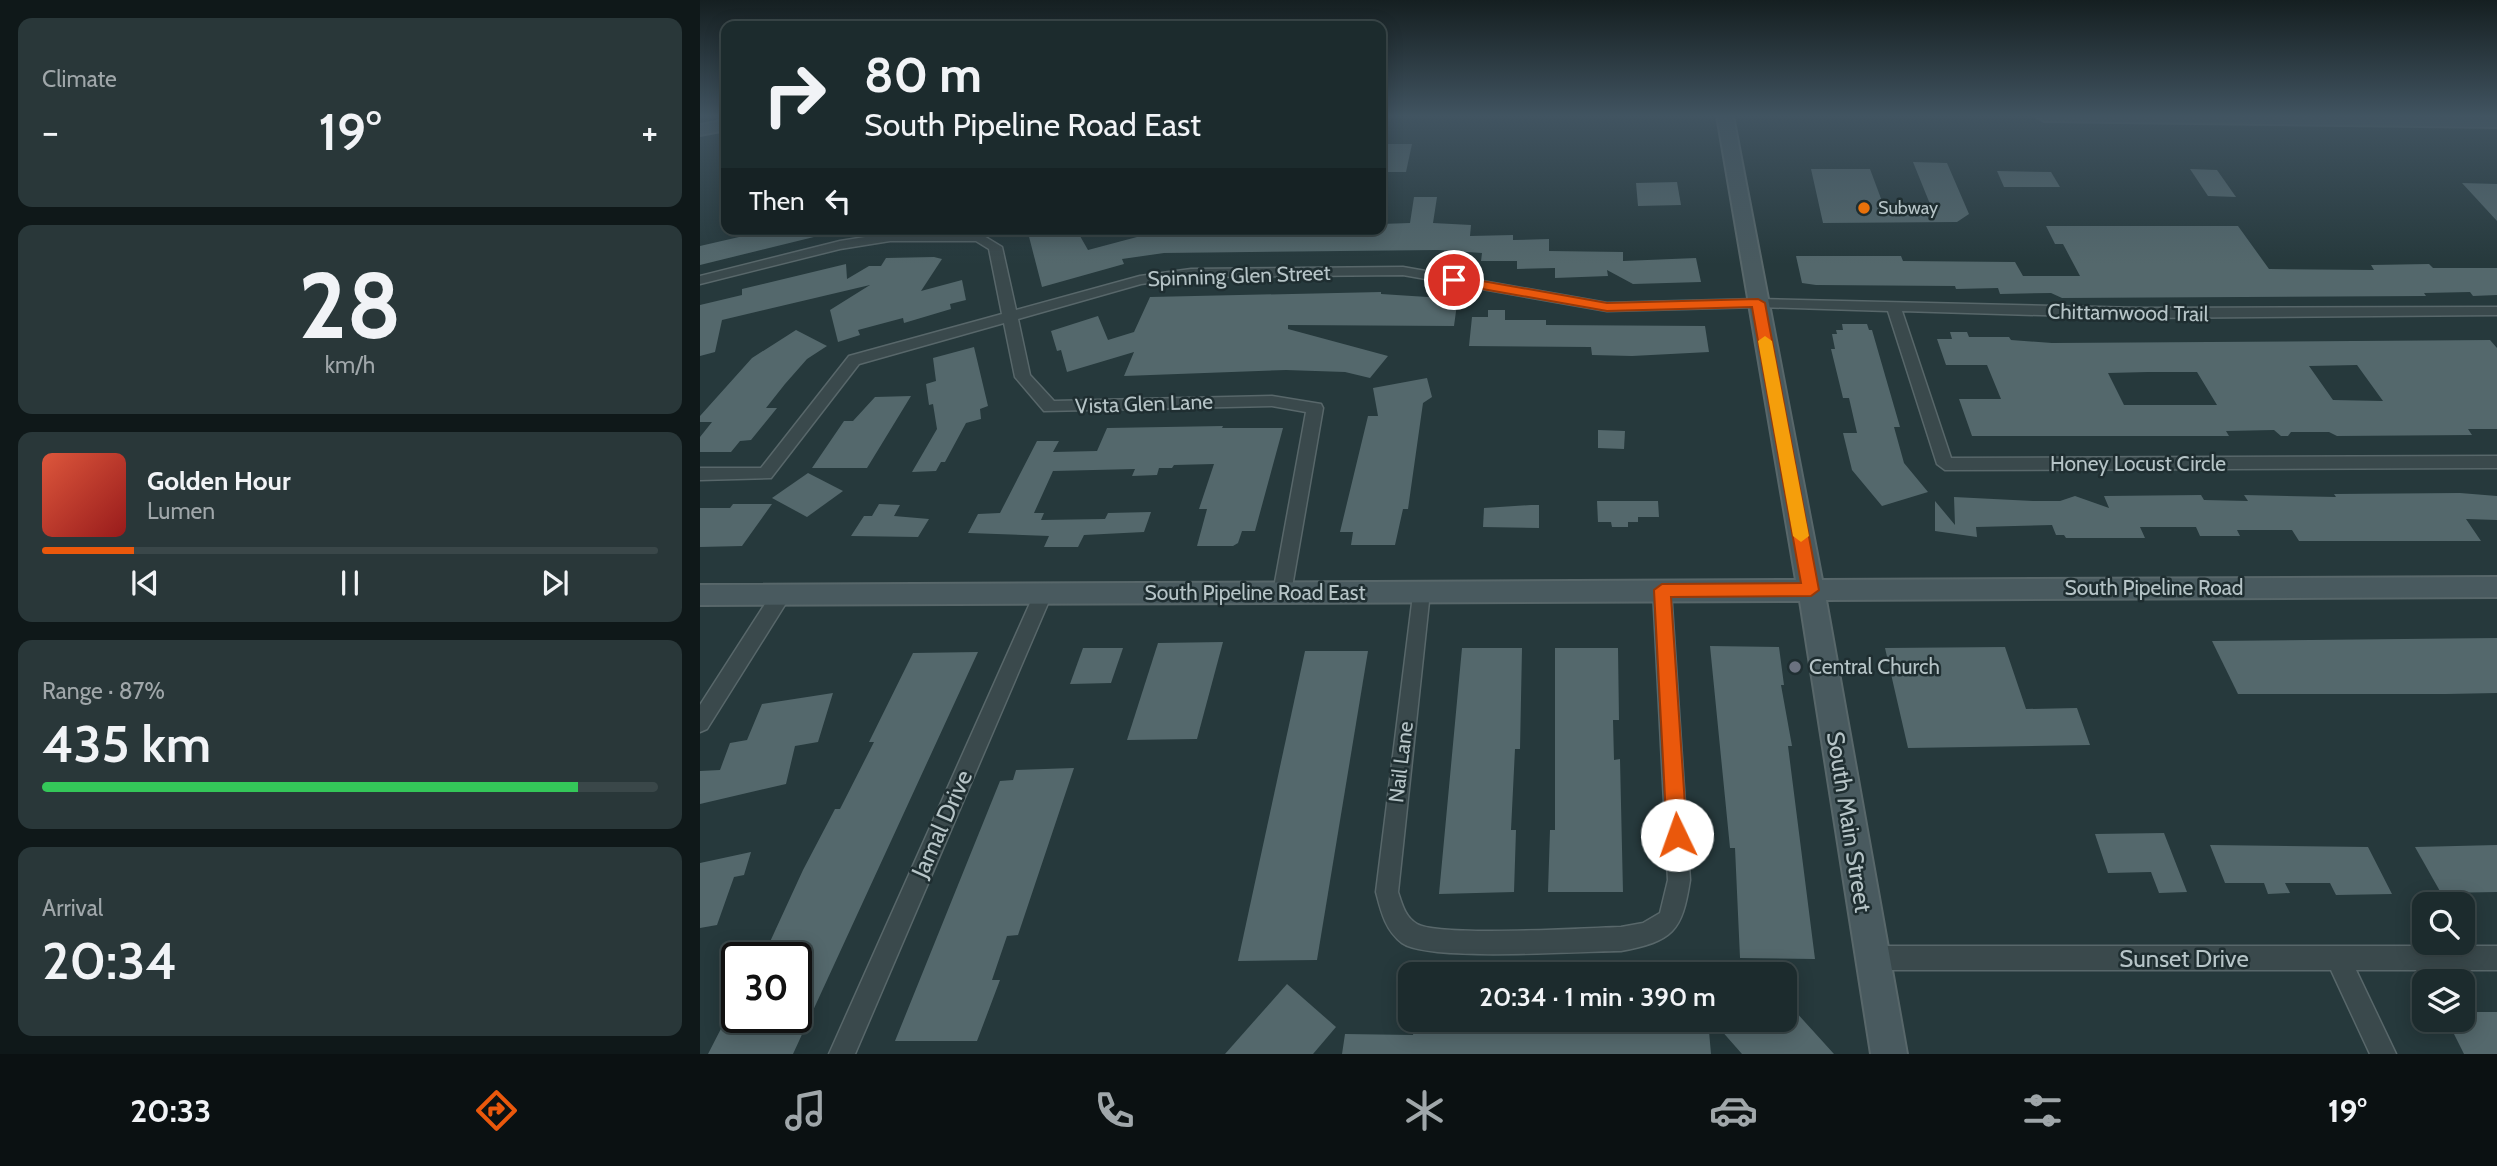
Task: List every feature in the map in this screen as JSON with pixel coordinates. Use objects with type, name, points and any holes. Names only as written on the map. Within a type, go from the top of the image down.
[{"type":"street","name":"South Main Street","points":[[1734,165],[1811,590],[1889,1054]]},
{"type":"street","name":"Vista Glen Lane","points":[[700,281],[878,239],[979,237],[995,247],[1023,377],[1050,407],[1272,401],[1315,408],[1282,593]]},
{"type":"street","name":"Spinning Glen Street","points":[[700,474],[765,474],[854,359],[1140,279],[1191,273],[1403,271],[1607,307],[1758,303]]},
{"type":"street","name":"Chittamwood Trail","points":[[1758,303],[2140,313],[2497,311]]},
{"type":"street","name":"Honey Locust Circle","points":[[1893,305],[1945,464],[2497,462]]},
{"type":"street","name":"South Pipeline Road","points":[[1811,590],[2497,587]]},
{"type":"street","name":"Nail Lane","points":[[1421,592],[1388,876],[1390,906],[1404,929],[1423,939],[1446,942],[1621,939],[1647,934],[1668,921],[1674,910],[1679,880],[1662,590]]},
{"type":"street","name":"South Pipeline Road East","points":[[700,596],[1811,590]]},
{"type":"street","name":"Jamal Drive","points":[[842,1054],[1043,594]]},
{"type":"street","points":[[700,723],[781,595]]},
{"type":"street","name":"Sunset Drive","points":[[1872,958],[2497,958]]},
{"type":"street","points":[[2338,959],[2383,1054]]},
{"type":"building","points":[[1386,165],[1407,165],[1406,172],[1386,172]]},
{"type":"building","points":[[1914,165],[1948,165],[1969,214],[1957,222],[1823,223],[1811,169],[1870,169],[1883,204],[1930,204]]},
{"type":"building","points":[[2190,169],[2217,170],[2236,197],[2208,196]]},
{"type":"building","points":[[1997,171],[2051,172],[2060,187],[2004,187]]},
{"type":"building","points":[[1677,182],[1681,205],[1638,206],[1636,183]]},
{"type":"building","points":[[2462,183],[2497,184],[2497,221]]},
{"type":"building","points":[[1414,197],[1437,197],[1433,223],[1471,225],[1470,236],[1513,235],[1513,240],[1549,239],[1549,251],[1623,252],[1623,261],[1696,258],[1701,282],[1633,284],[1607,270],[1608,276],[1555,278],[1555,268],[1517,269],[1517,261],[1481,261],[1482,253],[1438,250],[1164,253],[1122,259],[1124,264],[1042,287],[1029,235],[1079,235],[1088,250],[1144,235],[1386,235],[1386,224],[1410,223]]},
{"type":"building","points":[[2046,226],[2238,226],[2269,269],[2374,270],[2371,265],[2429,264],[2433,268],[2497,268],[2497,295],[2473,296],[2470,292],[2424,293],[2426,296],[2062,298],[2051,293],[2000,294],[1998,288],[1816,285],[1802,283],[1796,256],[1901,256],[1903,261],[2015,262],[2023,276],[2080,276],[2063,244],[2055,244]]},
{"type":"building","points":[[818,235],[700,265],[700,246],[739,237]]},
{"type":"building","points":[[886,258],[942,259],[921,291],[962,280],[966,300],[950,304],[951,309],[904,323],[903,318],[858,330],[860,335],[838,342],[830,310],[870,285],[722,320],[715,352],[700,356],[700,305],[742,295],[742,289],[846,264],[847,279],[869,266],[881,266]]},
{"type":"building","points":[[1381,292],[1443,298],[1442,304],[1457,304],[1454,326],[1288,325],[1288,329],[1388,356],[1370,378],[1345,372],[1286,370],[1124,376],[1134,352],[1067,372],[1061,350],[1057,351],[1051,331],[1098,316],[1108,340],[1134,332],[1150,297]]},
{"type":"building","points":[[1488,310],[1505,310],[1505,320],[1546,320],[1546,325],[1705,326],[1709,352],[1592,355],[1591,347],[1469,346],[1472,317],[1488,317]]},
{"type":"building","points":[[1842,324],[1867,324],[1869,330],[1872,330],[1900,427],[1894,427],[1904,463],[1928,492],[1882,506],[1852,470],[1843,433],[1857,433],[1849,398],[1843,398],[1831,349],[1835,349],[1832,334],[1837,334],[1836,330],[1843,330]]},
{"type":"building","points":[[796,330],[827,346],[807,359],[785,384],[766,408],[777,408],[751,440],[740,441],[731,452],[700,452],[700,437],[712,422],[700,422],[700,416],[752,358]]},
{"type":"building","points":[[1950,332],[1967,332],[1969,337],[2009,337],[2011,340],[2052,343],[2490,340],[2497,348],[2497,429],[2468,429],[2472,435],[2337,436],[2329,432],[2291,432],[2288,436],[2281,436],[2274,430],[2226,431],[2229,436],[1972,436],[1959,399],[2001,399],[1987,365],[1946,365],[1937,339],[1952,339]],"holes":[[[2357,365],[2383,401],[2333,400],[2309,366]],[[2197,372],[2217,405],[2124,405],[2108,373]]]},
{"type":"building","points":[[974,347],[988,406],[980,409],[981,419],[966,423],[945,462],[941,462],[936,471],[912,472],[937,429],[926,384],[936,381],[933,358]]},
{"type":"building","points":[[1427,378],[1432,397],[1423,403],[1408,509],[1403,509],[1395,545],[1351,545],[1353,532],[1340,532],[1368,416],[1378,416],[1373,388]]},
{"type":"building","points":[[911,396],[867,468],[812,468],[844,421],[853,421],[875,397]]},
{"type":"building","points":[[1223,426],[1222,428],[1283,428],[1255,531],[1242,531],[1238,543],[1233,546],[1197,546],[1207,509],[1199,509],[1214,464],[1174,465],[1172,468],[1159,468],[1157,475],[1132,476],[1135,469],[1053,471],[1034,513],[1044,513],[1041,520],[1105,519],[1108,513],[1151,512],[1144,532],[1084,535],[1078,547],[1044,547],[1049,536],[968,533],[978,514],[1000,513],[1037,441],[1059,441],[1053,452],[1097,451],[1107,428]]},
{"type":"building","points":[[1598,430],[1625,431],[1624,449],[1598,448]]},
{"type":"building","points":[[808,473],[843,491],[807,517],[772,498]]},
{"type":"building","points":[[2460,493],[2497,496],[2497,520],[2466,519],[2481,541],[2299,541],[2292,530],[2237,530],[2240,536],[2200,536],[2196,527],[2140,527],[2145,538],[2066,538],[2064,535],[2056,535],[2052,525],[1976,527],[1977,537],[1935,531],[1935,501],[1955,525],[1954,497],[2060,501],[2075,496],[2109,508],[2104,496],[2201,495],[2204,500],[2248,501],[2244,495],[2336,497],[2334,494]]},
{"type":"building","points":[[1597,501],[1658,501],[1659,517],[1638,517],[1638,522],[1628,522],[1628,527],[1612,527],[1611,522],[1598,522]]},
{"type":"building","points":[[733,504],[772,504],[742,546],[700,547],[700,508],[730,508]]},
{"type":"building","points":[[879,504],[900,505],[894,516],[929,519],[918,537],[851,536],[864,516],[872,516]]},
{"type":"building","points":[[1539,505],[1539,528],[1483,527],[1484,508]]},
{"type":"building","points":[[2497,638],[2497,693],[2446,694],[2238,694],[2212,641]]},
{"type":"building","points":[[1223,642],[1197,739],[1127,740],[1158,643]]},
{"type":"building","points":[[1710,646],[1779,647],[1784,685],[1781,685],[1792,746],[1788,746],[1815,959],[1740,958],[1735,848],[1730,848]]},
{"type":"building","points":[[2005,647],[2026,709],[2077,708],[2090,745],[1908,748],[1885,648]]},
{"type":"building","points":[[1083,648],[1123,648],[1111,683],[1070,684]]},
{"type":"building","points":[[1462,648],[1522,648],[1520,749],[1515,749],[1511,830],[1516,830],[1514,892],[1439,894]]},
{"type":"building","points":[[1555,648],[1618,648],[1619,720],[1613,720],[1614,760],[1620,759],[1623,892],[1548,892],[1550,830],[1555,830]]},
{"type":"building","points":[[1305,651],[1368,651],[1317,960],[1238,961]]},
{"type":"building","points":[[978,652],[812,1013],[812,942],[770,942],[803,870],[835,809],[840,809],[874,742],[869,742],[913,653]]},
{"type":"building","points":[[833,693],[818,742],[795,746],[786,784],[700,804],[700,771],[720,770],[730,743],[747,740],[762,704]]},
{"type":"building","points":[[1074,768],[1018,935],[1007,936],[992,980],[1000,980],[977,1041],[895,1041],[1000,781],[1013,780],[1016,770]]},
{"type":"building","points":[[2164,833],[2187,892],[2159,893],[2151,872],[2108,873],[2095,834]]},
{"type":"building","points":[[2210,845],[2368,847],[2392,894],[2336,895],[2330,883],[2285,883],[2290,893],[2268,894],[2264,883],[2225,883]]},
{"type":"building","points":[[2497,845],[2497,892],[2440,892],[2415,847]]},
{"type":"building","points":[[751,852],[744,875],[734,877],[717,925],[700,928],[700,863]]},
{"type":"building","points":[[1287,984],[1336,1027],[1313,1054],[1225,1054]]},
{"type":"building","points":[[2475,1012],[2497,1012],[2497,1054],[2464,1054],[2453,1032],[2475,1032]]},
{"type":"building","points":[[1797,1013],[1834,1054],[1742,1054],[1723,1032],[1797,1032]]},
{"type":"building","points":[[721,1029],[721,1033],[803,1033],[793,1054],[708,1054]]},
{"type":"building","points":[[1413,1032],[1709,1032],[1711,1054],[1342,1054],[1345,1034],[1413,1035]]},
{"type":"slow traffic","points":[[1765,341],[1801,536]]},
{"type":"place","name":"Subway","points":[[1864,208]]},
{"type":"place","name":"Central Church","points":[[1795,667]]},
{"type":"route","points":[[1454,280],[1607,307],[1758,303],[1811,590],[1662,590],[1677,835]]}]
